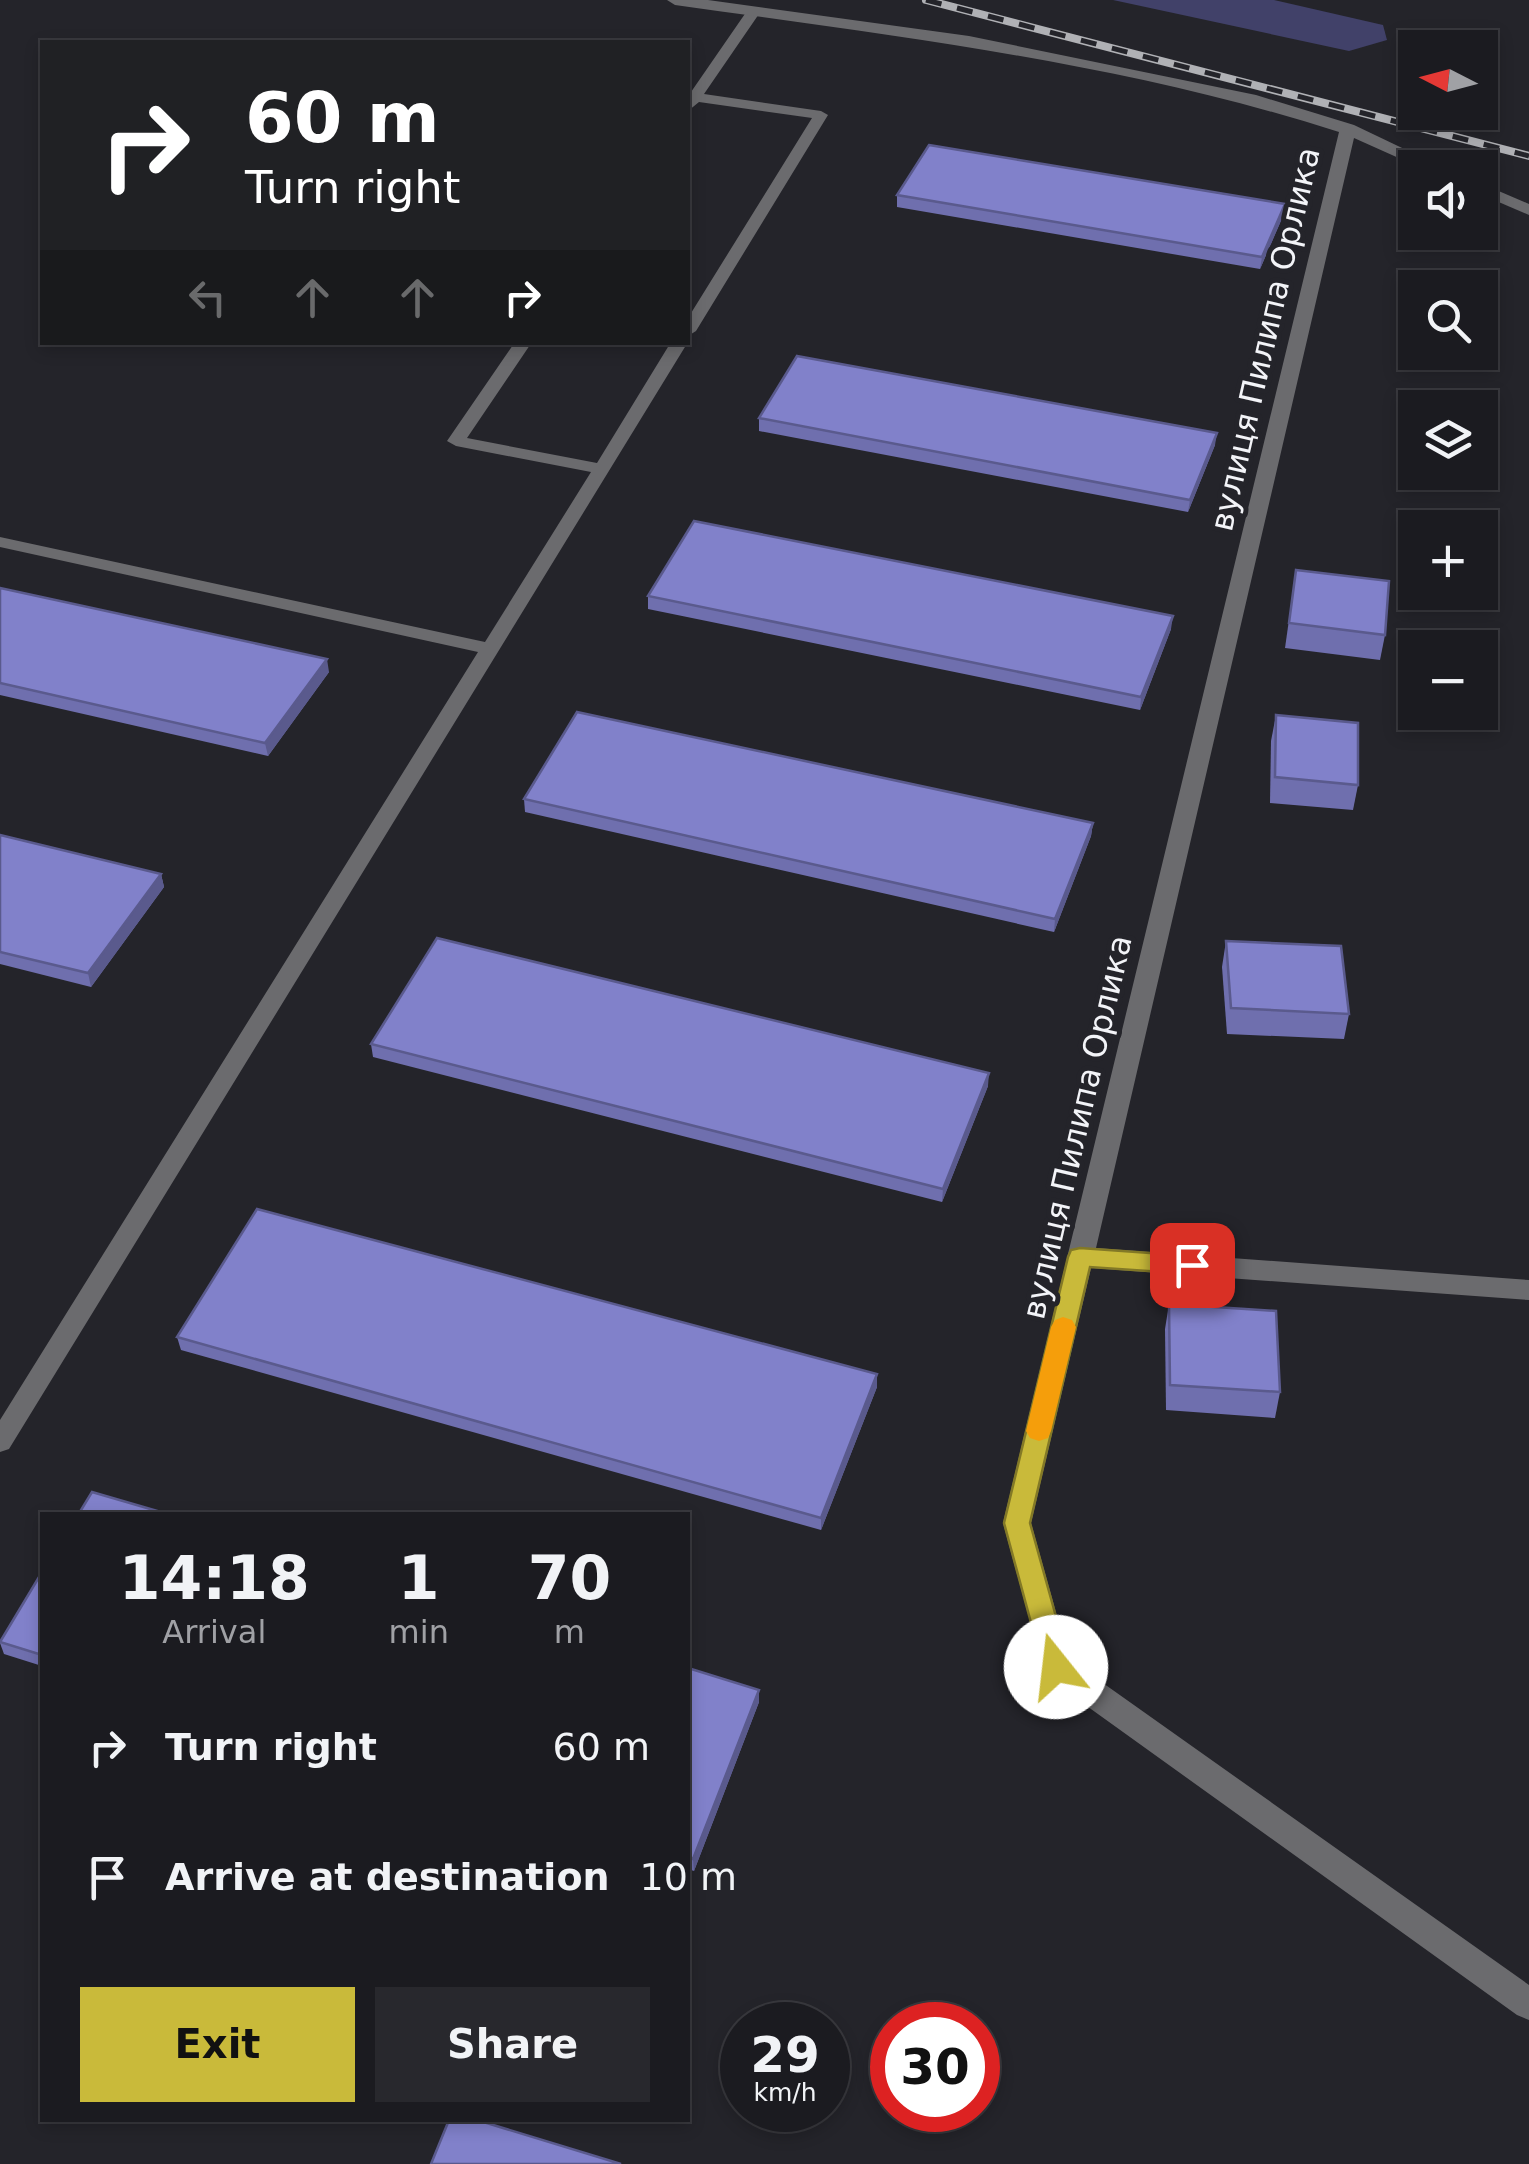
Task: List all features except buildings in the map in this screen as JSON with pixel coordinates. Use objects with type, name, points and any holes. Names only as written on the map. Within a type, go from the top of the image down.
[{"type":"street","points":[[675,0],[969,41],[1256,100],[1348,130]]},
{"type":"street","name":"вулиця Пилипа Орлика","points":[[1398,152],[1348,130],[1017,1523],[1056,1667],[1529,2004]]},
{"type":"street","points":[[1498,196],[1529,210]]},
{"type":"street","points":[[1080,1257],[1529,1290]]},
{"type":"lane","points":[[690,328],[821,115],[690,100],[754,11]]},
{"type":"lane","points":[[522,345],[456,442],[602,469]]},
{"type":"lane","points":[[0,1442],[678,345]]},
{"type":"lane","points":[[0,542],[490,649]]},
{"type":"shaded area","points":[[1113,0],[1274,0],[1383,25],[1387,40],[1349,51]]},
{"type":"railway","points":[[926,0],[1529,156]]},
{"type":"slow traffic","points":[[1039,1431],[1063,1327]]},
{"type":"route","points":[[1056,1667],[1017,1523],[1080,1257],[1192,1265]]}]
